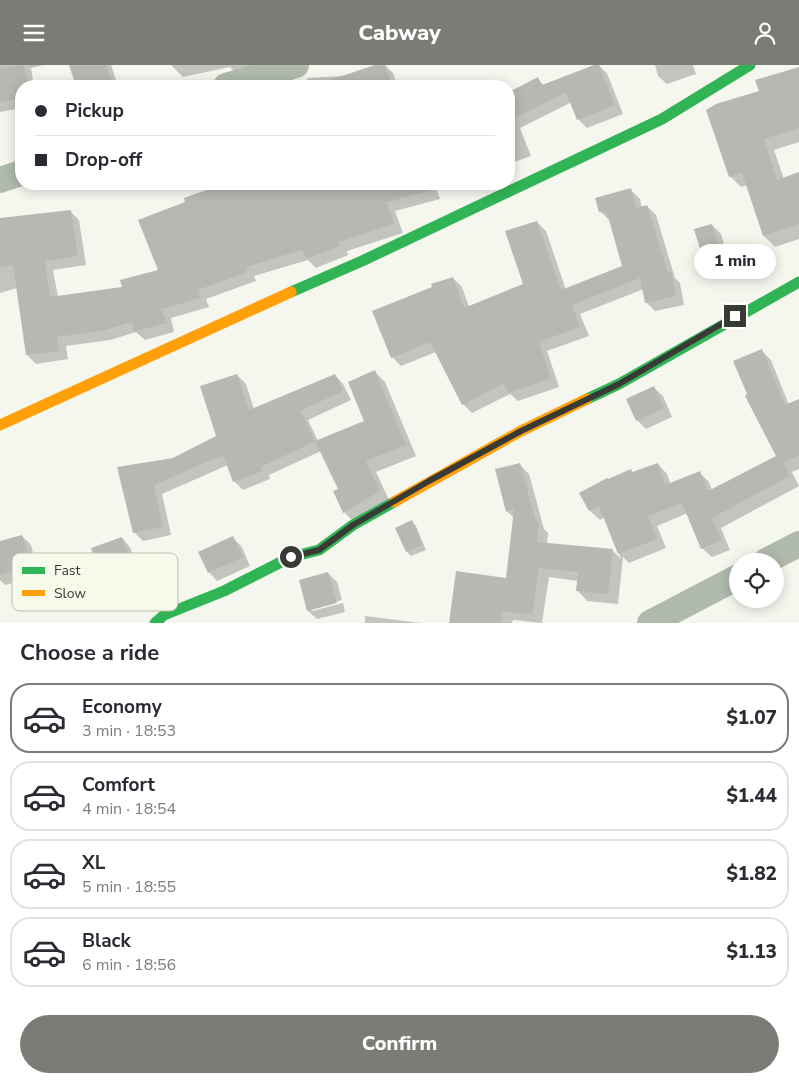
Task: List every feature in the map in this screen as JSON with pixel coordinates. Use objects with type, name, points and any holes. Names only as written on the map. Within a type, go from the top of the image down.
[{"type":"street","points":[[246,80],[296,65]]},
{"type":"street","points":[[515,189],[662,119],[750,65]]},
{"type":"street","points":[[0,180],[15,175]]},
{"type":"street","points":[[0,425],[208,328],[362,261],[512,190]]},
{"type":"street","points":[[178,609],[224,591],[291,557],[319,550],[353,525],[454,467],[521,431],[619,384],[799,281]]},
{"type":"street","points":[[782,553],[799,544]]},
{"type":"street","points":[[650,623],[729,582]]},
{"type":"street","points":[[154,623],[164,615],[174,611]]},
{"type":"building","points":[[24,65],[27,80],[15,80],[15,100],[0,102],[0,68]]},
{"type":"building","points":[[69,65],[106,65],[112,80],[74,80]]},
{"type":"building","points":[[375,65],[385,65],[390,80],[330,80]]},
{"type":"building","points":[[594,65],[599,65],[615,105],[577,120],[566,92],[515,118],[515,89],[538,77],[542,85]]},
{"type":"building","points":[[799,67],[799,128],[764,139],[777,180],[799,172],[799,224],[763,236],[742,173],[729,177],[706,110],[716,104],[759,91],[755,80]]},
{"type":"building","points":[[631,188],[636,208],[647,205],[668,273],[671,272],[676,296],[645,303],[640,278],[572,305],[580,327],[539,342],[551,378],[508,393],[504,383],[462,405],[430,342],[391,358],[372,311],[432,287],[431,284],[453,277],[464,308],[523,284],[505,231],[537,221],[561,290],[622,266],[607,213],[599,212],[595,198]]},
{"type":"building","points":[[206,190],[431,190],[387,202],[394,224],[338,242],[340,246],[306,259],[302,250],[246,267],[247,272],[198,290],[200,298],[162,309],[166,323],[134,332],[132,322],[101,331],[57,337],[59,351],[26,355],[13,265],[0,267],[0,218],[71,210],[78,256],[45,261],[50,297],[122,287],[120,280],[158,270],[138,220],[185,202],[184,198]]},
{"type":"building","points":[[712,224],[722,257],[704,262],[694,229]]},
{"type":"building","points":[[762,349],[785,405],[799,399],[799,455],[784,463],[790,476],[712,518],[722,540],[701,549],[682,503],[648,516],[657,539],[618,554],[599,506],[589,511],[579,493],[607,478],[631,469],[632,472],[658,463],[665,485],[700,471],[708,491],[776,456],[745,396],[747,394],[733,361]]},
{"type":"building","points":[[375,370],[406,445],[366,461],[380,491],[343,513],[333,491],[338,489],[315,441],[364,421],[348,382]]},
{"type":"building","points":[[237,374],[249,410],[335,374],[343,391],[300,411],[315,441],[261,467],[263,471],[233,482],[223,455],[154,485],[163,527],[133,533],[117,467],[173,458],[216,436],[200,386]]},
{"type":"building","points":[[654,386],[664,408],[636,421],[626,399]]},
{"type":"building","points":[[520,463],[536,521],[539,522],[537,542],[613,549],[608,594],[576,591],[578,572],[539,568],[532,615],[503,611],[501,623],[449,623],[456,571],[506,578],[514,509],[506,512],[495,469]]},
{"type":"building","points":[[412,520],[422,545],[406,552],[395,528]]},
{"type":"building","points":[[22,535],[28,553],[12,553],[12,572],[0,575],[0,541]]},
{"type":"building","points":[[233,536],[243,557],[208,573],[198,552]]},
{"type":"building","points":[[122,537],[128,553],[93,553],[91,548]]},
{"type":"building","points":[[328,572],[337,603],[307,611],[299,580]]},
{"type":"traffic: fast","points":[[515,189],[662,119],[750,65]]},
{"type":"traffic: fast","points":[[291,292],[362,261],[512,190]]},
{"type":"traffic: fast","points":[[587,399],[619,384],[799,282]]},
{"type":"traffic: fast","points":[[178,609],[224,591],[291,557],[319,550],[353,525],[394,502]]},
{"type":"traffic: fast","points":[[155,623],[164,615],[174,611]]},
{"type":"traffic: slow","points":[[0,425],[291,292]]},
{"type":"traffic: slow","points":[[394,502],[521,431],[587,399]]},
{"type":"route","points":[[291,557],[319,550],[353,525],[429,481],[521,431],[580,405],[619,384],[735,316]]}]
